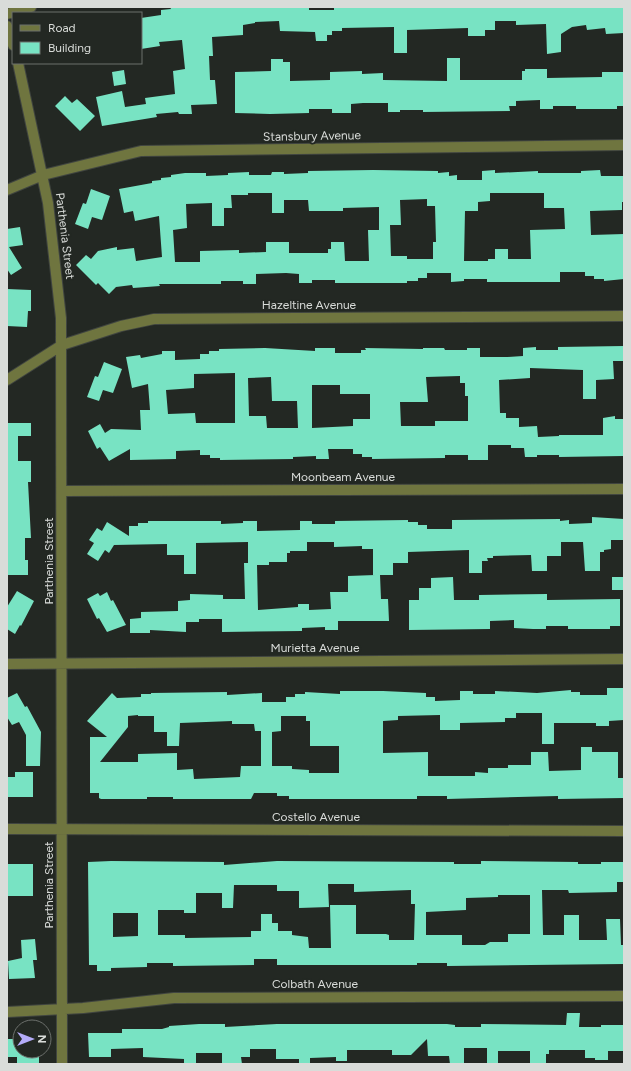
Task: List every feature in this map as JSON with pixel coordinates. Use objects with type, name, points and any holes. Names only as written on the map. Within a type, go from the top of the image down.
[{"type":"street","points":[[14,12],[31,7]]},
{"type":"street","points":[[7,26],[12,42]]},
{"type":"street","name":"Parthenia Street","points":[[18,64],[43,175],[53,238],[62,345],[62,1064]]},
{"type":"street","name":"Stansbury Avenue","points":[[7,190],[43,175],[141,151],[624,145]]},
{"type":"street","name":"Hazeltine Avenue","points":[[7,380],[62,345],[121,326],[154,319],[624,316]]},
{"type":"street","name":"Moonbeam Avenue","points":[[62,491],[624,489]]},
{"type":"street","name":"Murietta Avenue","points":[[7,664],[624,659]]},
{"type":"street","name":"Costello Avenue","points":[[7,828],[624,831]]},
{"type":"street","name":"Colbath Avenue","points":[[7,1012],[63,1010],[174,998],[624,996]]},
{"type":"building","points":[[170,7],[309,7],[309,10],[334,10],[334,7],[624,7],[624,33],[606,34],[605,28],[587,30],[586,25],[572,27],[561,34],[561,52],[547,54],[546,24],[516,25],[516,21],[495,21],[495,30],[485,30],[485,36],[468,36],[468,28],[407,30],[407,53],[394,53],[394,27],[342,28],[342,31],[332,31],[332,35],[327,35],[327,41],[316,41],[315,32],[280,31],[279,21],[255,22],[243,25],[243,35],[212,37],[213,56],[209,56],[210,80],[215,80],[217,104],[191,105],[192,114],[179,114],[178,112],[156,114],[157,117],[102,126],[96,97],[122,91],[125,107],[146,104],[145,98],[175,94],[173,71],[185,69],[182,40],[159,42],[160,46],[142,49],[142,18],[161,15],[161,10],[171,9]]},
{"type":"building","points":[[447,58],[460,58],[460,80],[522,80],[522,71],[525,71],[525,69],[547,69],[547,78],[602,77],[602,72],[624,72],[624,106],[617,106],[617,109],[576,109],[576,106],[553,106],[553,109],[540,109],[540,100],[516,101],[516,106],[509,106],[510,111],[423,112],[423,110],[400,110],[400,112],[388,112],[388,103],[363,103],[351,104],[351,113],[332,113],[332,109],[309,109],[309,113],[235,113],[235,72],[271,71],[271,59],[283,59],[283,62],[290,62],[290,81],[330,80],[330,72],[362,71],[362,74],[383,73],[383,80],[447,81]]},
{"type":"building","points":[[124,70],[126,84],[114,86],[112,72]]},
{"type":"building","points":[[65,96],[72,103],[77,99],[95,116],[80,131],[55,106]]},
{"type":"building","points":[[495,170],[495,173],[538,171],[538,173],[581,173],[581,171],[600,170],[601,176],[624,176],[624,202],[622,202],[622,210],[590,211],[591,235],[624,234],[624,279],[604,281],[604,279],[594,279],[594,276],[585,276],[585,272],[560,272],[560,282],[487,282],[487,279],[464,279],[464,281],[451,282],[451,273],[427,273],[427,278],[418,278],[418,281],[407,281],[407,283],[335,283],[335,280],[312,280],[312,283],[299,283],[299,274],[286,273],[256,274],[256,284],[243,284],[243,281],[221,281],[221,284],[159,284],[160,286],[133,288],[132,285],[116,287],[109,294],[98,283],[96,285],[76,265],[86,255],[91,259],[98,251],[117,247],[117,250],[134,248],[136,261],[162,257],[159,216],[135,221],[133,211],[124,213],[119,189],[152,183],[152,181],[161,180],[161,178],[185,173],[206,173],[206,176],[249,172],[249,175],[271,175],[272,172],[284,172],[284,174],[308,173],[308,171],[438,171],[438,173],[449,172],[449,176],[457,175],[457,180],[482,180],[482,171]],"holes":[[[248,193],[272,193],[272,213],[284,213],[284,200],[308,200],[309,211],[343,211],[343,208],[379,207],[379,230],[368,230],[369,261],[345,261],[344,242],[331,242],[331,249],[328,249],[328,253],[289,253],[289,242],[266,242],[266,252],[239,253],[239,250],[200,251],[200,262],[175,262],[173,230],[187,228],[186,204],[212,203],[212,226],[224,226],[224,208],[232,208],[231,195],[248,195]],[[490,193],[544,193],[544,208],[564,208],[565,229],[530,230],[531,259],[508,259],[508,249],[495,249],[495,259],[488,259],[488,261],[464,261],[465,211],[478,211],[478,202],[490,201]],[[427,199],[427,206],[435,206],[436,242],[433,242],[433,259],[407,259],[407,256],[391,256],[390,225],[401,225],[400,200]]]},
{"type":"building","points":[[91,189],[110,196],[102,220],[92,217],[88,229],[75,224],[83,203],[86,204]]},
{"type":"building","points":[[20,227],[23,245],[9,247],[22,268],[11,275],[7,269],[7,229]]},
{"type":"building","points":[[7,289],[31,290],[31,311],[28,311],[27,327],[7,326]]},
{"type":"building","points":[[624,346],[624,361],[613,361],[614,379],[596,380],[596,399],[583,399],[583,370],[530,368],[530,378],[499,380],[500,413],[506,413],[506,418],[519,418],[519,427],[537,426],[538,437],[559,435],[603,435],[603,418],[615,416],[615,419],[624,419],[624,456],[559,457],[559,455],[537,455],[537,457],[525,457],[524,448],[511,448],[511,445],[488,445],[488,460],[468,460],[468,455],[445,455],[445,458],[372,459],[372,457],[362,457],[362,454],[353,454],[353,449],[328,449],[329,459],[316,459],[316,456],[293,457],[293,459],[220,460],[220,458],[210,458],[210,455],[200,455],[200,450],[176,451],[176,459],[130,460],[130,449],[109,461],[100,447],[97,449],[88,431],[100,424],[105,433],[111,429],[141,430],[140,410],[150,410],[148,384],[132,388],[126,357],[140,355],[141,358],[162,354],[162,351],[175,351],[175,360],[200,359],[200,354],[209,354],[209,351],[219,351],[219,349],[265,348],[315,351],[315,348],[335,348],[335,353],[361,353],[361,350],[366,350],[365,348],[444,348],[445,350],[467,350],[467,348],[480,348],[480,357],[508,357],[523,356],[523,348],[536,347],[536,350],[558,350],[558,347]],"holes":[[[235,373],[235,423],[196,423],[195,413],[168,414],[166,390],[194,388],[194,374]],[[460,376],[460,383],[465,383],[465,396],[468,396],[468,421],[435,421],[435,426],[401,426],[400,402],[428,402],[426,377]],[[271,377],[272,401],[297,401],[298,428],[267,428],[266,416],[249,416],[248,378]],[[312,385],[340,385],[340,394],[370,394],[370,419],[353,419],[353,426],[312,428]]]},
{"type":"building","points":[[104,362],[122,369],[113,393],[103,390],[99,401],[87,397],[95,376],[98,377]]},
{"type":"building","points":[[7,423],[31,423],[31,436],[18,436],[18,461],[31,461],[31,482],[28,482],[31,538],[25,538],[25,560],[28,560],[28,575],[7,575]]},
{"type":"building","points":[[592,517],[624,519],[624,540],[611,540],[611,549],[600,552],[600,571],[585,571],[583,542],[561,542],[561,556],[547,556],[547,571],[532,571],[531,555],[493,556],[493,558],[487,558],[488,561],[482,561],[482,573],[469,573],[469,550],[408,552],[408,563],[393,563],[393,575],[380,575],[381,599],[388,599],[389,621],[338,621],[338,630],[325,630],[325,627],[302,628],[302,631],[222,632],[222,619],[199,619],[199,622],[186,622],[186,632],[150,630],[150,633],[130,633],[130,619],[141,618],[141,612],[178,611],[178,601],[190,600],[190,594],[223,595],[223,599],[245,599],[244,563],[248,563],[248,542],[196,543],[196,574],[184,574],[184,555],[167,555],[167,544],[114,545],[109,553],[105,550],[98,561],[87,554],[94,543],[89,540],[97,528],[102,531],[107,522],[129,536],[129,526],[138,526],[138,523],[148,523],[148,521],[221,521],[221,524],[257,521],[257,531],[300,530],[300,521],[312,521],[312,524],[335,524],[335,521],[408,520],[408,522],[418,522],[418,525],[427,525],[427,529],[452,529],[452,520],[560,519],[560,521],[569,520],[569,524],[592,523]],"holes":[[[307,542],[334,542],[334,547],[362,546],[362,549],[373,549],[373,575],[375,575],[348,576],[348,592],[330,592],[331,609],[309,610],[309,604],[298,604],[298,607],[258,610],[257,565],[269,565],[269,562],[287,562],[287,553],[290,553],[290,551],[307,551]]]},
{"type":"building","points":[[453,577],[454,600],[479,600],[479,595],[547,594],[547,600],[620,599],[620,626],[610,626],[610,629],[568,629],[568,626],[546,626],[546,629],[514,628],[514,620],[490,621],[490,629],[409,630],[409,600],[419,600],[419,588],[431,588],[431,578]]},
{"type":"building","points":[[612,577],[624,577],[624,590],[612,590]]},
{"type":"building","points":[[17,591],[34,601],[21,626],[20,625],[15,634],[7,629],[7,607]]},
{"type":"building","points":[[107,592],[111,601],[113,600],[126,625],[107,632],[99,618],[97,619],[87,599],[98,593],[100,596]]},
{"type":"building","points":[[607,688],[624,688],[624,720],[609,721],[609,726],[596,726],[596,723],[554,723],[554,744],[542,744],[542,713],[516,713],[516,718],[505,718],[505,722],[460,723],[460,730],[440,730],[440,715],[398,716],[398,720],[383,721],[383,753],[428,752],[428,776],[475,776],[475,772],[488,773],[488,768],[508,768],[508,765],[531,765],[531,752],[548,752],[549,771],[581,770],[581,747],[592,747],[592,752],[618,752],[618,778],[624,778],[624,798],[558,799],[558,796],[447,799],[447,796],[417,796],[417,799],[289,799],[289,796],[277,796],[277,793],[254,793],[251,799],[173,799],[173,797],[147,797],[147,799],[101,799],[99,798],[99,793],[90,793],[90,737],[107,737],[87,721],[112,693],[117,698],[141,697],[141,694],[151,693],[227,692],[227,695],[262,693],[262,702],[286,702],[286,697],[295,697],[295,694],[305,694],[305,692],[340,694],[340,691],[426,693],[426,697],[435,697],[435,701],[460,700],[460,691],[473,691],[473,694],[495,694],[495,691],[537,693],[571,690],[571,692],[580,692],[580,695],[607,695]],"holes":[[[128,716],[154,716],[154,732],[167,732],[167,746],[179,746],[180,723],[232,721],[232,724],[254,724],[255,731],[261,731],[261,766],[241,766],[240,777],[194,779],[193,769],[177,770],[177,753],[138,754],[138,762],[100,762],[128,727]],[[281,716],[306,716],[306,721],[310,721],[310,746],[339,746],[339,773],[309,773],[309,770],[292,769],[292,766],[272,766],[272,732],[281,731]]]},
{"type":"building","points":[[17,693],[25,707],[27,706],[41,732],[40,766],[26,766],[26,735],[19,722],[12,725],[7,717],[7,698]]},
{"type":"building","points":[[15,772],[33,772],[33,797],[7,797],[7,777],[15,777]]},
{"type":"building","points":[[277,861],[454,862],[454,864],[481,864],[481,861],[578,862],[578,864],[624,862],[624,882],[617,882],[617,892],[569,893],[568,890],[542,890],[543,935],[564,935],[564,915],[579,915],[579,940],[607,940],[606,919],[620,919],[621,945],[624,945],[624,964],[447,966],[447,963],[417,963],[417,965],[277,965],[277,959],[254,959],[254,965],[173,966],[173,963],[147,963],[147,967],[111,968],[111,971],[97,971],[97,965],[89,965],[88,862],[224,862],[224,865]],"holes":[[[328,884],[354,884],[354,892],[411,890],[411,904],[415,904],[414,940],[389,940],[389,935],[386,934],[356,934],[356,905],[330,905],[331,948],[309,948],[308,937],[292,935],[292,931],[278,931],[278,923],[272,923],[272,914],[261,914],[261,931],[251,931],[251,937],[185,938],[185,935],[158,935],[158,910],[184,910],[184,913],[196,913],[196,893],[222,893],[222,908],[233,908],[234,885],[277,885],[277,891],[299,891],[299,908],[329,907]],[[498,895],[530,895],[530,934],[508,934],[508,942],[490,942],[485,945],[462,945],[462,935],[426,935],[426,912],[466,910],[466,898],[498,897]],[[113,913],[138,913],[138,936],[113,937]]]},
{"type":"building","points":[[7,864],[33,864],[33,896],[7,896]]},
{"type":"building","points":[[35,939],[37,960],[33,960],[35,978],[9,979],[8,961],[22,958],[21,940]]},
{"type":"building","points":[[567,1013],[580,1013],[579,1027],[624,1025],[624,1051],[608,1051],[608,1060],[595,1060],[595,1058],[585,1058],[585,1050],[549,1050],[549,1054],[546,1054],[546,1064],[530,1064],[530,1051],[498,1051],[498,1064],[487,1064],[487,1048],[464,1048],[464,1064],[450,1064],[449,1056],[428,1056],[427,1039],[411,1055],[392,1055],[392,1050],[347,1050],[347,1061],[336,1061],[336,1057],[310,1058],[310,1064],[299,1064],[299,1059],[276,1059],[276,1049],[250,1049],[250,1057],[241,1057],[242,1064],[222,1064],[222,1053],[196,1053],[196,1064],[184,1064],[184,1059],[143,1057],[143,1048],[111,1049],[111,1057],[89,1057],[88,1033],[122,1033],[122,1029],[162,1029],[169,1026],[199,1024],[225,1024],[225,1027],[277,1024],[447,1024],[455,1025],[455,1027],[481,1027],[481,1024],[566,1025]]},
{"type":"building","points":[[7,1039],[12,1039],[12,1057],[8,1057]]},
{"type":"building","points":[[17,1059],[39,1059],[39,1064],[17,1064]]}]
